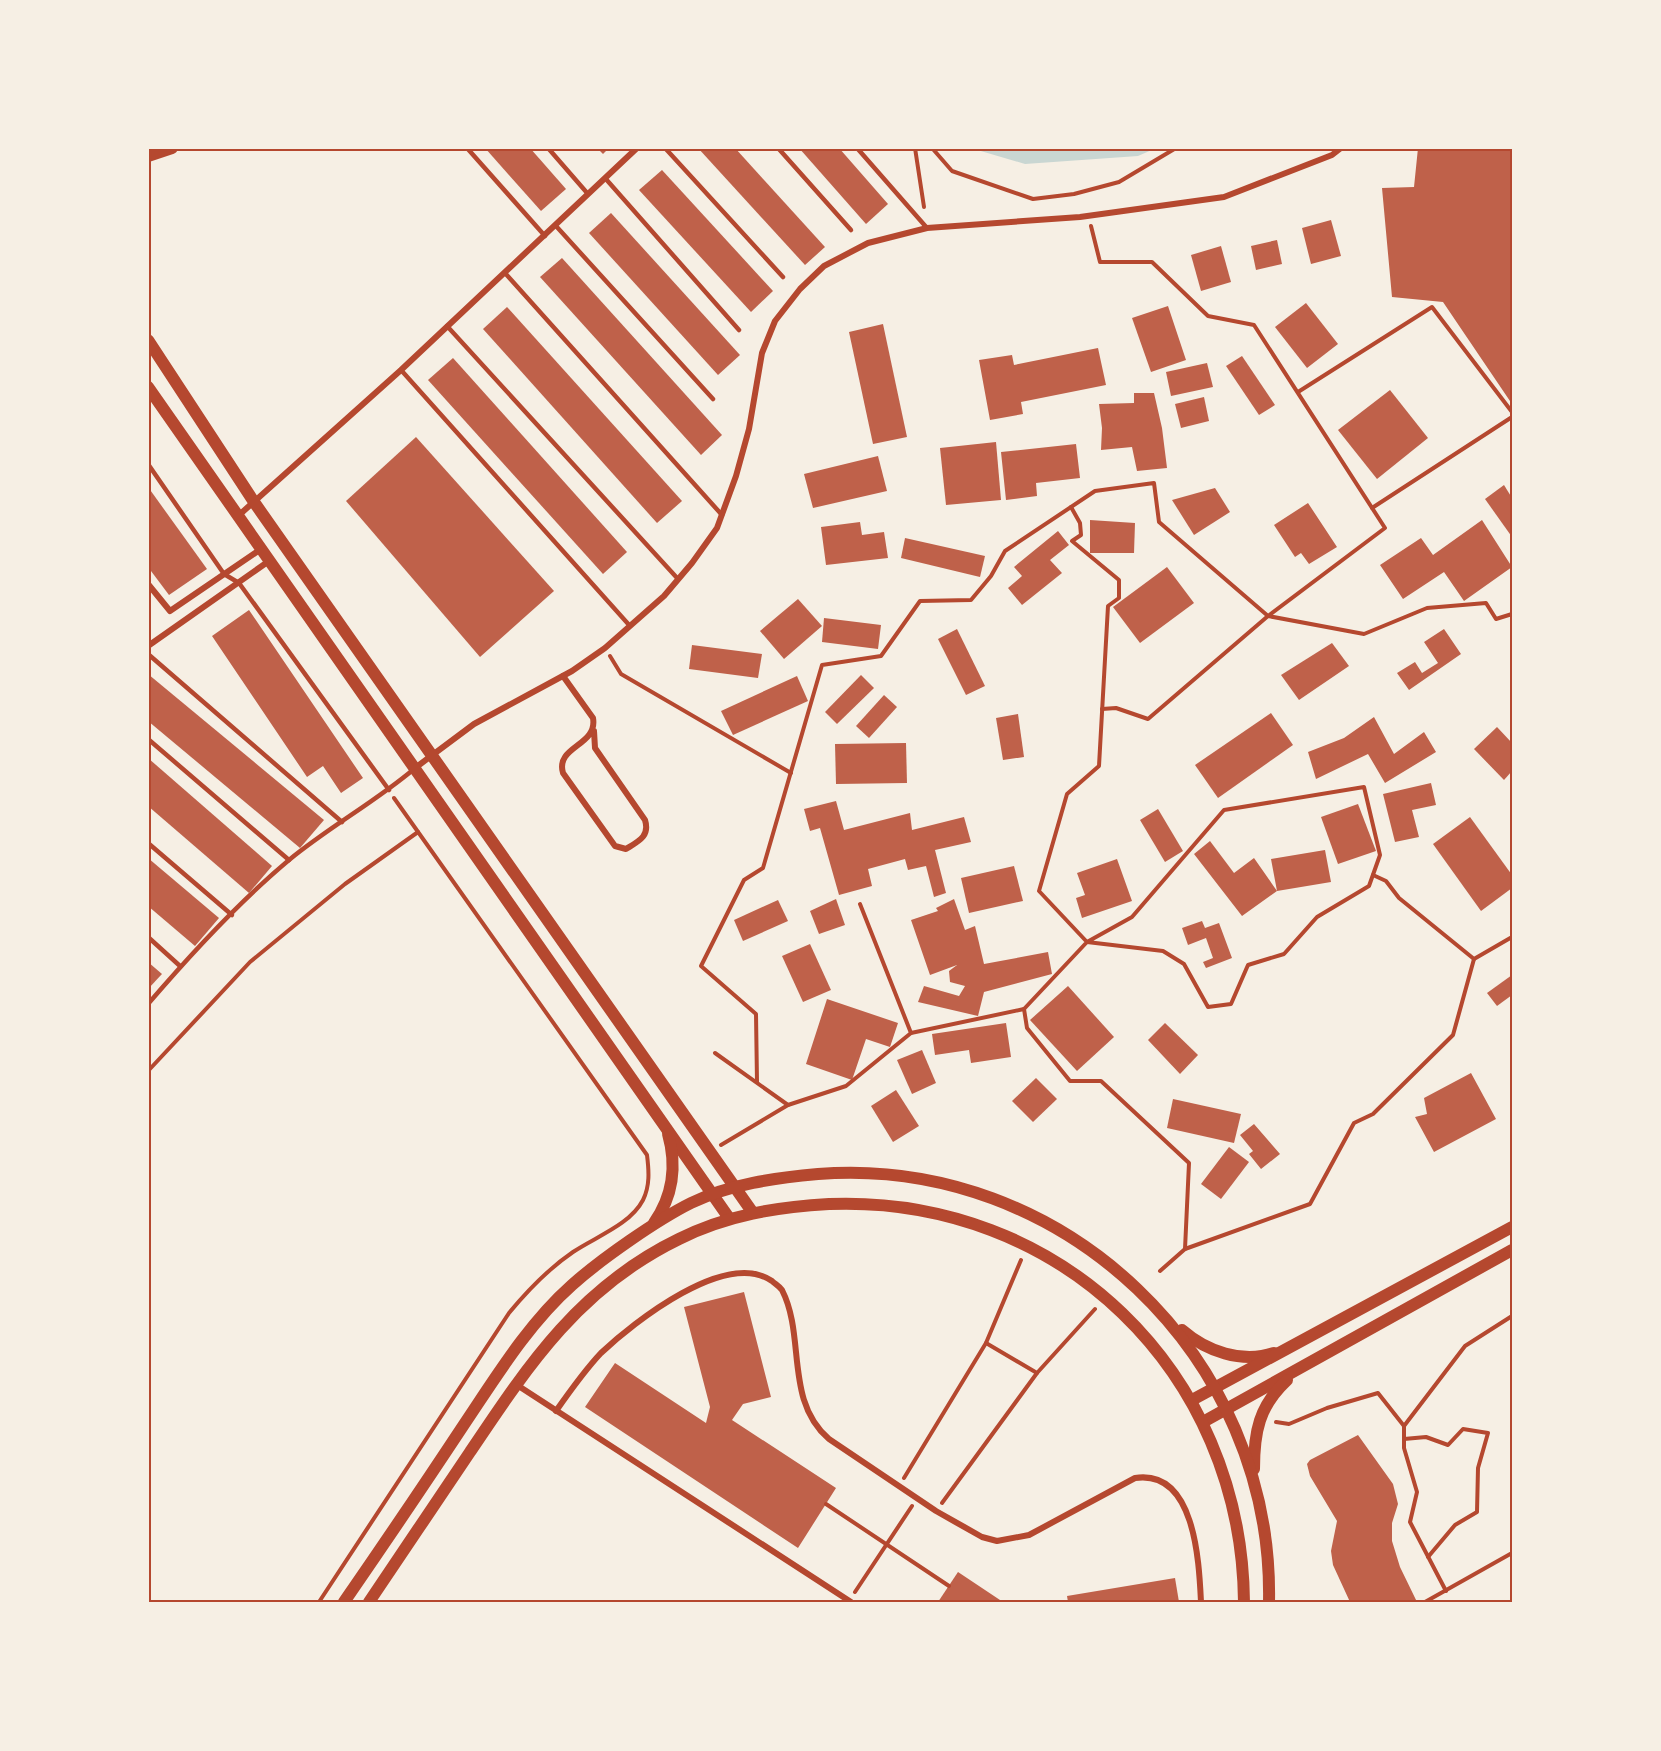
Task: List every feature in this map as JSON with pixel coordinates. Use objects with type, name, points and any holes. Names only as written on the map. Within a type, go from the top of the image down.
[{"type":"main road","points":[[148,156],[170,149]]},
{"type":"main road","points":[[148,161],[170,149]]},
{"type":"main road","points":[[148,340],[254,502],[753,1213]]},
{"type":"main road","points":[[148,387],[729,1218]]},
{"type":"main road","points":[[649,1230],[665,1205],[672,1184],[672,1148],[657,1112]]},
{"type":"main road","points":[[710,1151],[733,1173],[745,1179],[767,1180],[839,1173],[882,1174],[964,1189],[1012,1205],[1051,1224],[1085,1246],[1199,1343],[1214,1350],[1249,1356],[1269,1355],[1290,1348]]},
{"type":"main road","points":[[345,1602],[495,1377],[531,1328],[572,1285],[673,1214],[713,1193],[767,1180]]},
{"type":"main road","points":[[369,1602],[515,1384],[551,1337],[583,1305],[611,1283],[678,1239],[729,1218],[786,1206],[867,1203],[935,1211],[1004,1233],[1067,1268],[1104,1299],[1155,1350],[1192,1400],[1223,1469],[1237,1522],[1244,1602]]},
{"type":"main road","points":[[1192,1400],[1512,1227]]},
{"type":"main road","points":[[1203,1422],[1512,1250]]},
{"type":"main road","points":[[1158,1307],[1215,1388],[1227,1409],[1248,1461],[1265,1526],[1269,1602]]},
{"type":"main road","points":[[1255,1486],[1254,1438],[1258,1419],[1276,1390],[1304,1366]]},
{"type":"street","points":[[237,516],[401,370],[637,148]]},
{"type":"street","points":[[414,769],[474,724],[562,676],[605,648],[664,596],[678,579],[717,528],[722,515],[736,476],[748,429],[762,353],[775,321],[800,289],[824,266],[868,243],[927,228],[1088,216],[1224,197],[1332,155],[1341,148]]},
{"type":"street","points":[[148,584],[170,612],[261,549]]},
{"type":"street","points":[[148,646],[269,561]]},
{"type":"street","points":[[562,676],[593,718],[594,731],[595,748],[648,827],[645,837],[626,849],[615,846],[561,767],[564,756],[594,731]]},
{"type":"street","points":[[556,1411],[584,1372],[640,1320],[681,1294],[711,1280],[740,1271],[763,1275],[781,1288],[787,1304],[804,1401],[814,1426],[936,1510],[982,1537],[997,1541],[1029,1535],[1135,1478],[1149,1476],[1171,1487],[1185,1503],[1199,1568],[1201,1602]]},
{"type":"street","points":[[515,1384],[850,1602]]},
{"type":"lane","points":[[466,148],[545,236]]},
{"type":"lane","points":[[548,148],[588,194]]},
{"type":"lane","points":[[665,148],[783,277]]},
{"type":"lane","points":[[778,148],[851,230]]},
{"type":"lane","points":[[857,148],[927,228]]},
{"type":"lane","points":[[605,178],[739,330]]},
{"type":"lane","points":[[556,226],[713,399]]},
{"type":"lane","points":[[505,273],[722,515]]},
{"type":"lane","points":[[447,326],[678,579]]},
{"type":"lane","points":[[401,370],[630,626]]},
{"type":"lane","points":[[148,464],[224,574],[239,583],[389,790]]},
{"type":"lane","points":[[148,654],[342,822]]},
{"type":"lane","points":[[148,739],[289,860]]},
{"type":"lane","points":[[148,1004],[180,966],[289,860],[389,790],[414,769]]},
{"type":"lane","points":[[148,843],[232,915]]},
{"type":"lane","points":[[148,937],[180,966]]},
{"type":"path","points":[[915,148],[927,228]]},
{"type":"path","points":[[932,148],[952,171],[1033,199],[1074,194],[1119,182],[1176,148]]},
{"type":"path","points":[[1088,216],[1100,262],[1152,262],[1208,316],[1254,325],[1385,528],[1268,616],[1148,719],[1116,708],[1102,709]]},
{"type":"path","points":[[1298,392],[1432,307],[1512,412]]},
{"type":"path","points":[[1372,508],[1512,417]]},
{"type":"path","points":[[757,1082],[756,1014],[701,966],[744,880],[763,868],[822,665],[880,656],[920,601],[970,600],[991,576],[1005,551],[1095,491],[1154,483],[1159,522],[1268,616],[1364,634],[1427,608],[1486,603],[1496,619],[1512,614]]},
{"type":"path","points":[[710,1151],[789,1105],[846,1086],[911,1033],[1024,1009],[1087,942],[1132,917],[1224,810],[1365,787],[1380,855],[1369,886],[1317,917],[1284,954],[1248,965],[1231,1004],[1208,1007],[1184,964],[1163,951],[1087,942],[1039,891],[1067,794],[1099,766],[1108,606],[1119,598],[1119,580],[1072,541],[1081,535],[1080,524],[1071,507]]},
{"type":"path","points":[[605,648],[621,674],[791,773]]},
{"type":"path","points":[[319,1602],[509,1313],[527,1292],[571,1253],[627,1218],[642,1202],[648,1188],[648,1155],[389,790]]},
{"type":"path","points":[[148,1071],[250,962],[337,890],[418,832]]},
{"type":"path","points":[[1373,875],[1386,881],[1399,898],[1474,958]]},
{"type":"path","points":[[860,904],[911,1033]]},
{"type":"path","points":[[1160,1270],[1185,1249],[1310,1204],[1354,1123],[1373,1114],[1454,1035],[1474,958],[1512,938]]},
{"type":"path","points":[[1024,1009],[1027,1028],[1070,1082],[1101,1081],[1189,1162],[1185,1249]]},
{"type":"path","points":[[715,1053],[789,1105]]},
{"type":"path","points":[[899,1486],[986,1342],[1027,1246]]},
{"type":"path","points":[[936,1510],[1037,1373],[1104,1299]]},
{"type":"path","points":[[1446,1591],[1410,1522],[1417,1492],[1404,1448],[1404,1426],[1465,1346],[1512,1316]]},
{"type":"path","points":[[986,1342],[1037,1373]]},
{"type":"path","points":[[1258,1419],[1290,1424],[1327,1408],[1378,1393],[1404,1426]]},
{"type":"path","points":[[1404,1439],[1426,1437],[1448,1445],[1463,1429],[1488,1433],[1478,1468],[1477,1512],[1455,1525],[1428,1557]]},
{"type":"path","points":[[850,1602],[917,1498]]},
{"type":"path","points":[[826,1504],[949,1586]]},
{"type":"path","points":[[1425,1602],[1512,1553]]},
{"type":"shaded area","points":[[974,149],[1154,149],[1138,156],[1025,164]]},
{"type":"building","points":[[485,148],[530,148],[566,189],[541,211]]},
{"type":"building","points":[[597,148],[609,148],[603,154]]},
{"type":"building","points":[[698,148],[735,148],[825,247],[805,265]]},
{"type":"building","points":[[799,148],[839,148],[888,204],[866,224]]},
{"type":"building","points":[[1418,148],[1512,148],[1512,404],[1443,302],[1392,297],[1382,188],[1414,187]]},
{"type":"building","points":[[662,170],[773,291],[751,312],[639,190]]},
{"type":"building","points":[[611,213],[740,355],[718,375],[589,233]]},
{"type":"building","points":[[1331,220],[1341,256],[1311,264],[1302,228]]},
{"type":"building","points":[[1277,240],[1282,264],[1256,270],[1251,246]]},
{"type":"building","points":[[1221,246],[1231,282],[1201,291],[1191,255]]},
{"type":"building","points":[[562,258],[722,435],[701,455],[540,277]]},
{"type":"building","points":[[1306,303],[1338,344],[1307,368],[1275,327]]},
{"type":"building","points":[[1168,306],[1186,360],[1151,372],[1132,318]]},
{"type":"building","points":[[507,307],[682,501],[657,523],[483,329]]},
{"type":"building","points":[[883,324],[907,437],[873,444],[849,332]]},
{"type":"building","points":[[1098,348],[1106,385],[1021,402],[1023,414],[990,420],[979,360],[1012,355],[1014,365]]},
{"type":"building","points":[[1242,356],[1275,405],[1259,415],[1226,366]]},
{"type":"building","points":[[453,358],[627,552],[603,574],[428,380]]},
{"type":"building","points":[[1207,363],[1213,387],[1171,396],[1166,372]]},
{"type":"building","points":[[1390,390],[1428,438],[1377,479],[1338,430]]},
{"type":"building","points":[[1134,393],[1154,393],[1162,428],[1167,468],[1137,471],[1132,447],[1101,450],[1102,428],[1099,404],[1134,403]]},
{"type":"building","points":[[1204,397],[1209,421],[1181,428],[1175,404]]},
{"type":"building","points":[[416,437],[554,591],[480,657],[346,501]]},
{"type":"building","points":[[996,442],[1001,500],[946,505],[940,448]]},
{"type":"building","points":[[1076,444],[1080,478],[1036,483],[1037,496],[1006,500],[1001,452]]},
{"type":"building","points":[[878,456],[887,491],[813,508],[804,474]]},
{"type":"building","points":[[1504,485],[1512,498],[1512,537],[1485,499]]},
{"type":"building","points":[[148,487],[207,569],[169,595],[148,567]]},
{"type":"building","points":[[1215,488],[1230,512],[1194,535],[1172,500]]},
{"type":"building","points":[[1308,503],[1337,547],[1309,564],[1301,553],[1295,557],[1274,525]]},
{"type":"building","points":[[1090,520],[1135,523],[1134,553],[1090,553]]},
{"type":"building","points":[[1482,520],[1512,567],[1464,601],[1444,572],[1403,599],[1380,565],[1421,538],[1433,555]]},
{"type":"building","points":[[860,522],[862,535],[884,532],[888,558],[826,565],[821,527]]},
{"type":"building","points":[[1058,531],[1069,545],[1050,560],[1062,573],[1022,605],[1008,588],[1022,576],[1014,567]]},
{"type":"building","points":[[905,538],[985,556],[980,577],[901,558]]},
{"type":"building","points":[[1167,567],[1194,603],[1140,643],[1113,607]]},
{"type":"building","points":[[798,599],[822,626],[784,659],[760,631]]},
{"type":"building","points":[[249,610],[363,778],[341,793],[323,766],[307,777],[212,636]]},
{"type":"building","points":[[824,618],[881,625],[878,649],[822,642]]},
{"type":"building","points":[[957,629],[985,686],[966,695],[938,639]]},
{"type":"building","points":[[1444,629],[1461,654],[1409,690],[1397,673],[1415,662],[1422,673],[1438,663],[1424,642]]},
{"type":"building","points":[[1332,643],[1349,666],[1299,700],[1281,675]]},
{"type":"building","points":[[692,645],[762,654],[758,678],[689,669]]},
{"type":"building","points":[[148,674],[324,820],[300,848],[148,721]]},
{"type":"building","points":[[861,675],[874,688],[837,724],[825,712]]},
{"type":"building","points":[[797,676],[808,701],[733,735],[721,711]]},
{"type":"building","points":[[884,695],[897,707],[869,738],[856,726]]},
{"type":"building","points":[[1271,713],[1293,745],[1218,798],[1195,765]]},
{"type":"building","points":[[1018,714],[1024,757],[1003,760],[996,718]]},
{"type":"building","points":[[1374,717],[1394,754],[1424,732],[1436,752],[1385,783],[1368,754],[1316,779],[1308,752],[1344,738]]},
{"type":"building","points":[[1497,727],[1512,743],[1512,771],[1504,780],[1474,749]]},
{"type":"building","points":[[906,743],[907,783],[836,784],[835,744]]},
{"type":"building","points":[[148,758],[272,866],[249,893],[148,806]]},
{"type":"building","points":[[1431,783],[1436,805],[1412,810],[1419,837],[1395,842],[1383,794]]},
{"type":"building","points":[[836,801],[844,830],[910,813],[912,830],[964,817],[971,842],[935,850],[946,893],[934,897],[926,866],[908,870],[905,859],[868,869],[872,886],[839,895],[820,828],[810,831],[804,809]]},
{"type":"building","points":[[1358,804],[1376,851],[1338,864],[1321,817]]},
{"type":"building","points":[[1158,809],[1183,851],[1165,862],[1140,820]]},
{"type":"building","points":[[1470,817],[1512,875],[1512,888],[1481,911],[1433,844]]},
{"type":"building","points":[[1210,841],[1234,873],[1254,858],[1277,891],[1242,916],[1194,854]]},
{"type":"building","points":[[1325,850],[1331,882],[1277,891],[1271,859]]},
{"type":"building","points":[[148,858],[219,918],[195,946],[148,906]]},
{"type":"building","points":[[1117,859],[1132,901],[1082,918],[1076,898],[1085,895],[1077,873]]},
{"type":"building","points":[[1014,866],[1023,901],[969,913],[961,878]]},
{"type":"building","points":[[836,899],[845,925],[819,934],[810,911]]},
{"type":"building","points":[[954,899],[965,930],[975,926],[984,964],[1048,952],[1052,974],[984,992],[978,1016],[918,1002],[924,986],[959,996],[965,986],[950,982],[949,971],[957,965],[930,975],[911,920],[938,911],[936,908]]},
{"type":"building","points":[[778,900],[788,921],[743,941],[734,920]]},
{"type":"building","points":[[1202,921],[1205,928],[1219,923],[1232,958],[1206,968],[1203,962],[1213,958],[1206,938],[1188,945],[1182,928]]},
{"type":"building","points":[[810,944],[831,990],[803,1002],[782,956]]},
{"type":"building","points":[[148,962],[162,974],[148,989]]},
{"type":"building","points":[[1512,975],[1512,995],[1497,1006],[1487,993]]},
{"type":"building","points":[[1068,986],[1114,1037],[1077,1071],[1030,1020]]},
{"type":"building","points":[[827,999],[898,1023],[890,1047],[866,1039],[852,1080],[806,1064]]},
{"type":"building","points":[[1006,1023],[1011,1057],[971,1063],[969,1050],[935,1055],[932,1034]]},
{"type":"building","points":[[1165,1023],[1198,1055],[1180,1074],[1148,1040]]},
{"type":"building","points":[[922,1050],[936,1083],[912,1094],[897,1060]]},
{"type":"building","points":[[1471,1073],[1496,1119],[1434,1152],[1415,1117],[1427,1114],[1424,1098]]},
{"type":"building","points":[[1036,1078],[1057,1099],[1033,1122],[1012,1101]]},
{"type":"building","points":[[896,1090],[919,1126],[893,1142],[871,1106]]},
{"type":"building","points":[[1173,1099],[1241,1114],[1234,1143],[1167,1128]]},
{"type":"building","points":[[1254,1124],[1280,1154],[1261,1169],[1249,1154],[1253,1151],[1240,1135]]},
{"type":"building","points":[[1229,1147],[1249,1162],[1221,1199],[1201,1184]]},
{"type":"building","points":[[744,1292],[771,1397],[743,1404],[732,1420],[836,1488],[798,1548],[585,1407],[615,1363],[706,1423],[710,1407],[684,1307]]},
{"type":"building","points":[[1358,1435],[1393,1484],[1398,1504],[1392,1523],[1392,1541],[1400,1567],[1417,1602],[1350,1602],[1333,1565],[1331,1551],[1337,1521],[1310,1476],[1307,1464],[1310,1460]]},
{"type":"building","points":[[958,1572],[1003,1602],[938,1602]]},
{"type":"building","points":[[1175,1578],[1179,1602],[1068,1602],[1067,1596]]}]
